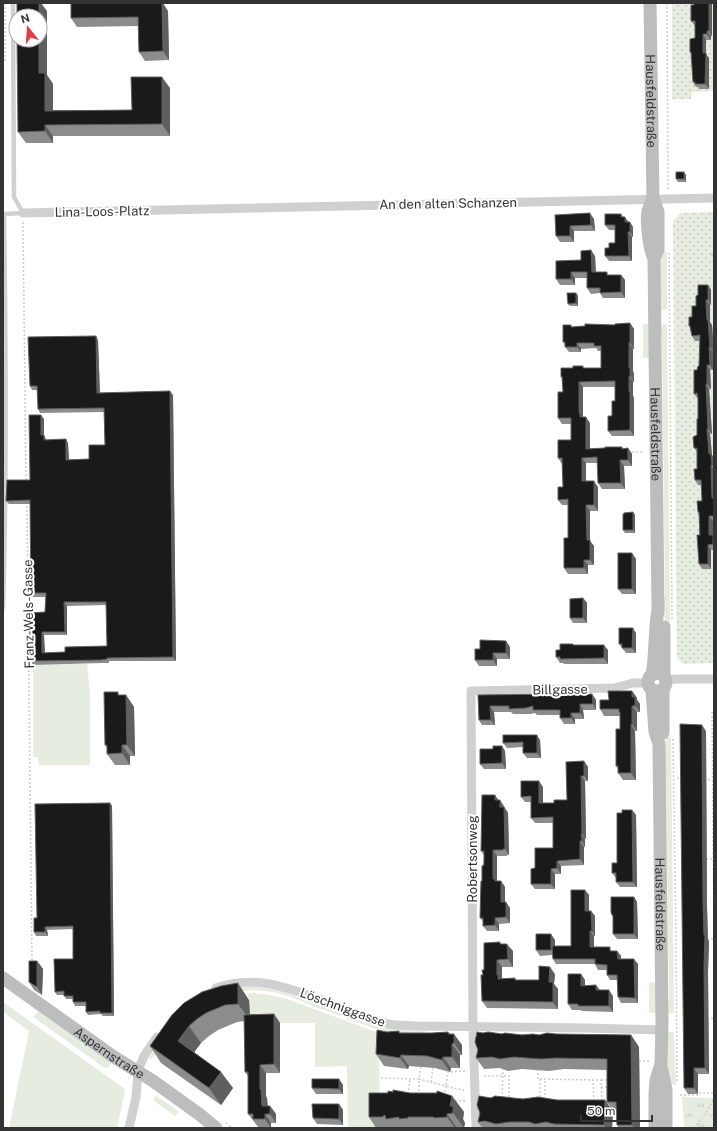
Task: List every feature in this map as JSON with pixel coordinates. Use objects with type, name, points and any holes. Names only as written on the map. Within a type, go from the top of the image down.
[{"type":"street","name":"Hausfeldstraße","points":[[650,3],[653,198],[658,212],[658,250],[654,258],[658,610],[655,625],[655,662],[658,682],[655,732],[659,744],[662,1030],[655,1063],[655,1128]]},
{"type":"street","name":"An den alten Schanzen","points":[[182,209],[653,198],[714,198]]},
{"type":"street","name":"Lina-Loos-Platz","points":[[23,213],[182,209]]},
{"type":"street","name":"Billgasse","points":[[471,690],[614,688],[633,683],[658,682],[673,679],[714,679]]},
{"type":"street","name":"Robertsonweg","points":[[471,690],[473,1027],[476,1128]]},
{"type":"street","name":"Aspernstraße","points":[[3,978],[114,1057],[153,1081],[216,1128]]},
{"type":"street","name":"Löschniggasse","points":[[209,991],[223,985],[239,982],[264,982],[290,988],[357,1014],[390,1024],[416,1026],[662,1030]]},
{"type":"street","points":[[129,1128],[136,1097],[138,1072],[144,1056],[161,1032]]},
{"type":"street","name":"Hausfeldstraße","points":[[655,1063],[666,1090],[666,1128]]},
{"type":"lane","points":[[3,608],[6,344],[4,214],[23,213],[14,197],[13,3]]},
{"type":"path","points":[[5,3],[5,62]]},
{"type":"path","points":[[667,3],[668,199]]},
{"type":"path","points":[[23,229],[26,482]]},
{"type":"path","points":[[669,251],[672,620]]},
{"type":"path","points":[[629,452],[643,452]]},
{"type":"path","name":"Franz-Wels-Gasse","points":[[27,497],[32,967]]},
{"type":"path","points":[[707,940],[714,941],[712,712]]},
{"type":"path","points":[[673,732],[677,1088]]},
{"type":"path","points":[[677,778],[684,778]]},
{"type":"path","points":[[698,779],[713,781]]},
{"type":"path","points":[[706,859],[713,861]]},
{"type":"path","points":[[707,1019],[714,1018]]},
{"type":"path","points":[[639,1061],[655,1063]]},
{"type":"path","points":[[419,1100],[419,1078],[421,1067]]},
{"type":"path","points":[[431,1082],[433,1067]]},
{"type":"path","points":[[502,1102],[503,1069]]},
{"type":"path","points":[[538,1069],[538,1079],[540,1079],[540,1103]]},
{"type":"path","points":[[607,1070],[607,1105],[612,1105]]},
{"type":"path","points":[[442,1101],[448,1072],[466,1071]]},
{"type":"path","points":[[480,1076],[509,1076],[509,1102]]},
{"type":"path","points":[[381,1078],[419,1078],[466,1091]]},
{"type":"path","points":[[407,1100],[410,1078]]},
{"type":"path","points":[[540,1079],[612,1080]]},
{"type":"path","points":[[545,1079],[545,1103]]},
{"type":"path","points":[[594,1080],[594,1106]]},
{"type":"path","points":[[594,1100],[602,1100],[601,1080]]},
{"type":"path","points":[[601,1087],[607,1087]]},
{"type":"path","points":[[680,1095],[714,1093]]},
{"type":"path","points":[[694,1128],[708,1110],[714,1098]]},
{"type":"path","points":[[454,1101],[467,1101]]},
{"type":"green space","points":[[672,3],[714,3],[714,91],[692,92],[691,99],[672,99]]},
{"type":"green space","points":[[714,212],[714,663],[683,664],[677,658],[673,221],[680,213]]},
{"type":"green space","points":[[661,251],[666,251],[667,253],[666,310],[660,310],[659,266]]},
{"type":"green space","points":[[650,324],[650,358],[643,358],[643,325]]},
{"type":"green space","points":[[666,324],[667,326],[669,624],[666,622],[663,612],[663,597],[665,597],[662,336],[660,335],[660,325]]},
{"type":"green space","points":[[87,664],[90,694],[90,765],[39,765],[38,757],[33,757],[33,665]]},
{"type":"green space","points":[[666,737],[670,737],[671,739],[674,1013],[666,1013],[667,1001],[669,1001],[666,773],[664,772]]},
{"type":"green space","points":[[656,982],[656,1013],[651,1013],[649,1012],[649,983]]},
{"type":"green space","points":[[254,987],[279,990],[383,1028],[426,1031],[426,1034],[384,1031],[283,994],[250,990],[225,994],[201,1005],[176,1026],[165,1039],[152,1059],[149,1058],[175,1023],[184,1013],[195,1005],[207,997],[220,992],[235,988]]},
{"type":"green space","points":[[247,993],[267,994],[287,999],[379,1033],[380,1128],[348,1128],[347,1066],[315,1067],[315,1023],[250,1023],[249,1000]]},
{"type":"green space","points":[[3,1002],[125,1089],[117,1128],[9,1128],[29,1031],[3,1012]]},
{"type":"green space","points":[[38,1011],[112,1063],[109,1067],[105,1068],[33,1017]]},
{"type":"green space","points":[[666,1032],[674,1033],[676,1085],[669,1084]]},
{"type":"green space","points":[[156,1096],[177,1110],[178,1113],[175,1116],[153,1100]]},
{"type":"green space","points":[[682,1097],[714,1098],[714,1128],[684,1128]]},
{"type":"building","points":[[17,3],[39,3],[39,8],[17,8]]},
{"type":"building","points":[[71,3],[162,3],[163,51],[139,52],[138,17],[71,18]]},
{"type":"building","points":[[694,3],[709,3],[709,31],[707,31],[707,34],[703,34],[703,53],[706,53],[705,84],[695,84],[695,82],[693,82],[690,39],[695,38],[695,21],[691,21],[691,5],[694,5]]},
{"type":"building","points":[[17,48],[39,48],[39,73],[45,73],[45,111],[132,110],[131,77],[162,77],[162,124],[45,125],[45,131],[18,132]]},
{"type":"building","points":[[676,172],[684,172],[684,179],[676,179]]},
{"type":"building","points":[[590,213],[591,225],[570,226],[570,236],[556,236],[555,215]]},
{"type":"building","points":[[605,214],[621,214],[621,217],[625,217],[625,222],[630,222],[630,232],[628,232],[629,256],[605,256],[605,248],[609,248],[609,243],[615,243],[615,225],[605,225]]},
{"type":"building","points":[[591,250],[592,272],[607,272],[607,275],[621,275],[621,292],[600,293],[600,288],[587,288],[587,272],[571,272],[571,279],[556,279],[556,261],[581,260],[581,251]]},
{"type":"building","points":[[698,285],[708,285],[708,300],[706,300],[710,365],[707,365],[706,384],[707,429],[709,454],[711,454],[712,465],[712,498],[714,498],[714,516],[709,516],[709,535],[713,535],[713,544],[708,545],[708,564],[699,564],[697,535],[700,535],[697,501],[702,501],[701,480],[695,480],[694,469],[697,469],[697,448],[694,448],[693,437],[697,435],[698,398],[697,393],[694,394],[694,370],[697,370],[699,366],[700,335],[692,336],[689,326],[689,317],[692,317],[692,306],[696,306]]},
{"type":"building","points":[[567,293],[576,293],[576,303],[568,304]]},
{"type":"building","points":[[630,323],[630,430],[608,431],[608,416],[612,416],[612,401],[615,401],[615,381],[579,382],[579,413],[580,417],[586,417],[586,449],[605,447],[622,447],[622,449],[628,448],[628,460],[620,460],[621,483],[598,483],[597,457],[582,458],[582,481],[594,481],[594,505],[586,505],[587,540],[590,540],[590,560],[584,560],[584,568],[564,568],[564,538],[568,538],[568,499],[558,500],[558,487],[563,487],[562,458],[558,458],[558,440],[571,440],[571,418],[558,418],[558,392],[563,392],[561,368],[583,366],[583,368],[601,368],[601,346],[594,346],[594,343],[577,343],[577,347],[565,347],[565,342],[563,342],[563,325],[571,325],[571,327],[585,326],[585,324],[615,325]]},
{"type":"building","points":[[96,336],[97,393],[170,391],[173,657],[31,661],[30,613],[45,612],[46,593],[31,593],[30,500],[6,501],[7,480],[30,480],[29,415],[41,415],[41,435],[44,435],[44,440],[66,439],[66,460],[89,459],[89,445],[105,445],[104,408],[38,409],[37,386],[30,386],[28,337]],"holes":[[[64,602],[106,602],[107,646],[65,647],[65,652],[42,653],[42,632],[65,632]]]},
{"type":"building","points":[[633,512],[633,530],[623,530],[623,514]]},
{"type":"building","points":[[618,553],[632,553],[632,589],[618,589]]},
{"type":"building","points":[[583,598],[583,618],[570,618],[570,599]]},
{"type":"building","points":[[619,628],[633,628],[632,648],[622,648],[622,644],[619,644]]},
{"type":"building","points":[[480,640],[506,641],[506,653],[493,653],[493,660],[475,660],[475,649],[480,649]]},
{"type":"building","points":[[560,644],[604,645],[604,658],[560,659],[560,657],[556,657],[556,650],[560,650]]},
{"type":"building","points":[[608,691],[632,691],[632,697],[635,697],[635,706],[632,706],[631,724],[631,773],[618,773],[618,766],[616,766],[616,729],[620,729],[619,709],[600,709],[600,700],[609,700]]},
{"type":"building","points":[[104,692],[118,692],[118,695],[126,695],[127,745],[122,745],[122,753],[107,754],[107,745],[105,745]]},
{"type":"building","points":[[565,692],[579,692],[579,695],[592,694],[593,704],[580,704],[580,713],[571,713],[571,718],[560,718],[560,710],[533,710],[533,706],[509,709],[509,706],[490,706],[491,720],[479,720],[478,695],[565,694]]},
{"type":"building","points":[[680,724],[702,725],[705,1068],[694,1068],[694,1088],[684,1088]]},
{"type":"building","points":[[503,735],[537,735],[537,753],[523,753],[523,742],[503,743]]},
{"type":"building","points":[[493,746],[502,746],[502,763],[480,764],[480,749],[493,749]]},
{"type":"building","points":[[584,761],[584,776],[581,776],[582,841],[580,841],[580,859],[557,861],[557,868],[551,869],[551,884],[531,884],[531,869],[535,868],[535,848],[553,848],[553,817],[531,818],[531,796],[521,797],[521,781],[539,781],[539,803],[554,803],[554,800],[567,800],[566,762]]},
{"type":"building","points":[[482,795],[495,795],[495,800],[500,800],[500,807],[504,807],[505,849],[493,850],[493,879],[495,879],[495,881],[501,881],[501,902],[506,902],[506,917],[495,918],[495,925],[483,926],[483,918],[480,918],[482,866],[484,865],[484,851],[481,851]]},
{"type":"building","points":[[110,803],[112,1013],[100,1013],[100,1011],[86,1012],[86,1002],[73,1002],[73,996],[64,996],[64,991],[55,992],[54,959],[73,959],[73,926],[45,927],[45,932],[34,932],[34,918],[37,918],[35,804]]},
{"type":"building","points":[[622,810],[632,810],[633,882],[616,882],[616,873],[612,873],[612,863],[617,863],[617,813],[622,813]]},
{"type":"building","points":[[571,890],[585,890],[585,911],[591,911],[592,931],[590,931],[590,947],[610,947],[610,951],[617,951],[618,959],[634,959],[635,998],[618,997],[617,975],[607,975],[607,965],[595,964],[595,959],[553,959],[552,946],[571,946]]},
{"type":"building","points":[[611,897],[634,897],[634,934],[613,934]]},
{"type":"building","points":[[536,934],[551,934],[551,950],[536,950]]},
{"type":"building","points":[[500,942],[500,944],[507,944],[508,959],[497,960],[498,979],[515,978],[515,980],[539,980],[539,966],[550,967],[549,982],[553,982],[553,1002],[482,1001],[481,975],[483,975],[482,970],[484,970],[484,943]]},
{"type":"building","points":[[29,961],[37,961],[37,987],[29,982]]},
{"type":"building","points":[[568,974],[581,974],[581,986],[596,985],[596,990],[609,990],[609,1006],[578,1006],[578,1004],[568,1004]]},
{"type":"building","points":[[238,983],[238,1004],[225,1005],[206,1013],[189,1026],[178,1041],[221,1072],[209,1088],[150,1046],[172,1015],[184,1003],[202,992],[221,986]]},
{"type":"building","points":[[274,1014],[274,1064],[260,1065],[262,1106],[270,1106],[270,1114],[265,1114],[265,1119],[253,1119],[253,1114],[248,1114],[248,1072],[245,1072],[244,1015]]},
{"type":"building","points":[[377,1030],[387,1032],[399,1031],[399,1033],[448,1032],[448,1034],[454,1034],[452,1057],[443,1057],[442,1060],[427,1056],[401,1055],[400,1058],[376,1054]]},
{"type":"building","points":[[477,1032],[522,1035],[539,1035],[547,1033],[631,1035],[632,1125],[617,1125],[616,1102],[607,1102],[607,1059],[541,1059],[514,1057],[500,1059],[492,1057],[476,1058],[478,1050],[475,1042]]},
{"type":"building","points":[[312,1079],[339,1079],[339,1089],[312,1088]]},
{"type":"building","points":[[393,1090],[410,1093],[437,1093],[437,1091],[452,1096],[450,1106],[453,1106],[453,1113],[447,1114],[447,1117],[434,1118],[408,1117],[399,1119],[399,1117],[386,1119],[385,1115],[382,1117],[369,1117],[369,1093],[388,1093],[388,1091],[393,1092]]},
{"type":"building","points":[[479,1096],[491,1098],[495,1096],[523,1099],[538,1097],[557,1100],[605,1100],[604,1125],[554,1124],[546,1122],[535,1124],[529,1122],[509,1122],[496,1124],[485,1121],[478,1122],[480,1113],[477,1105]]},
{"type":"building","points":[[312,1104],[339,1104],[339,1119],[313,1118]]}]
